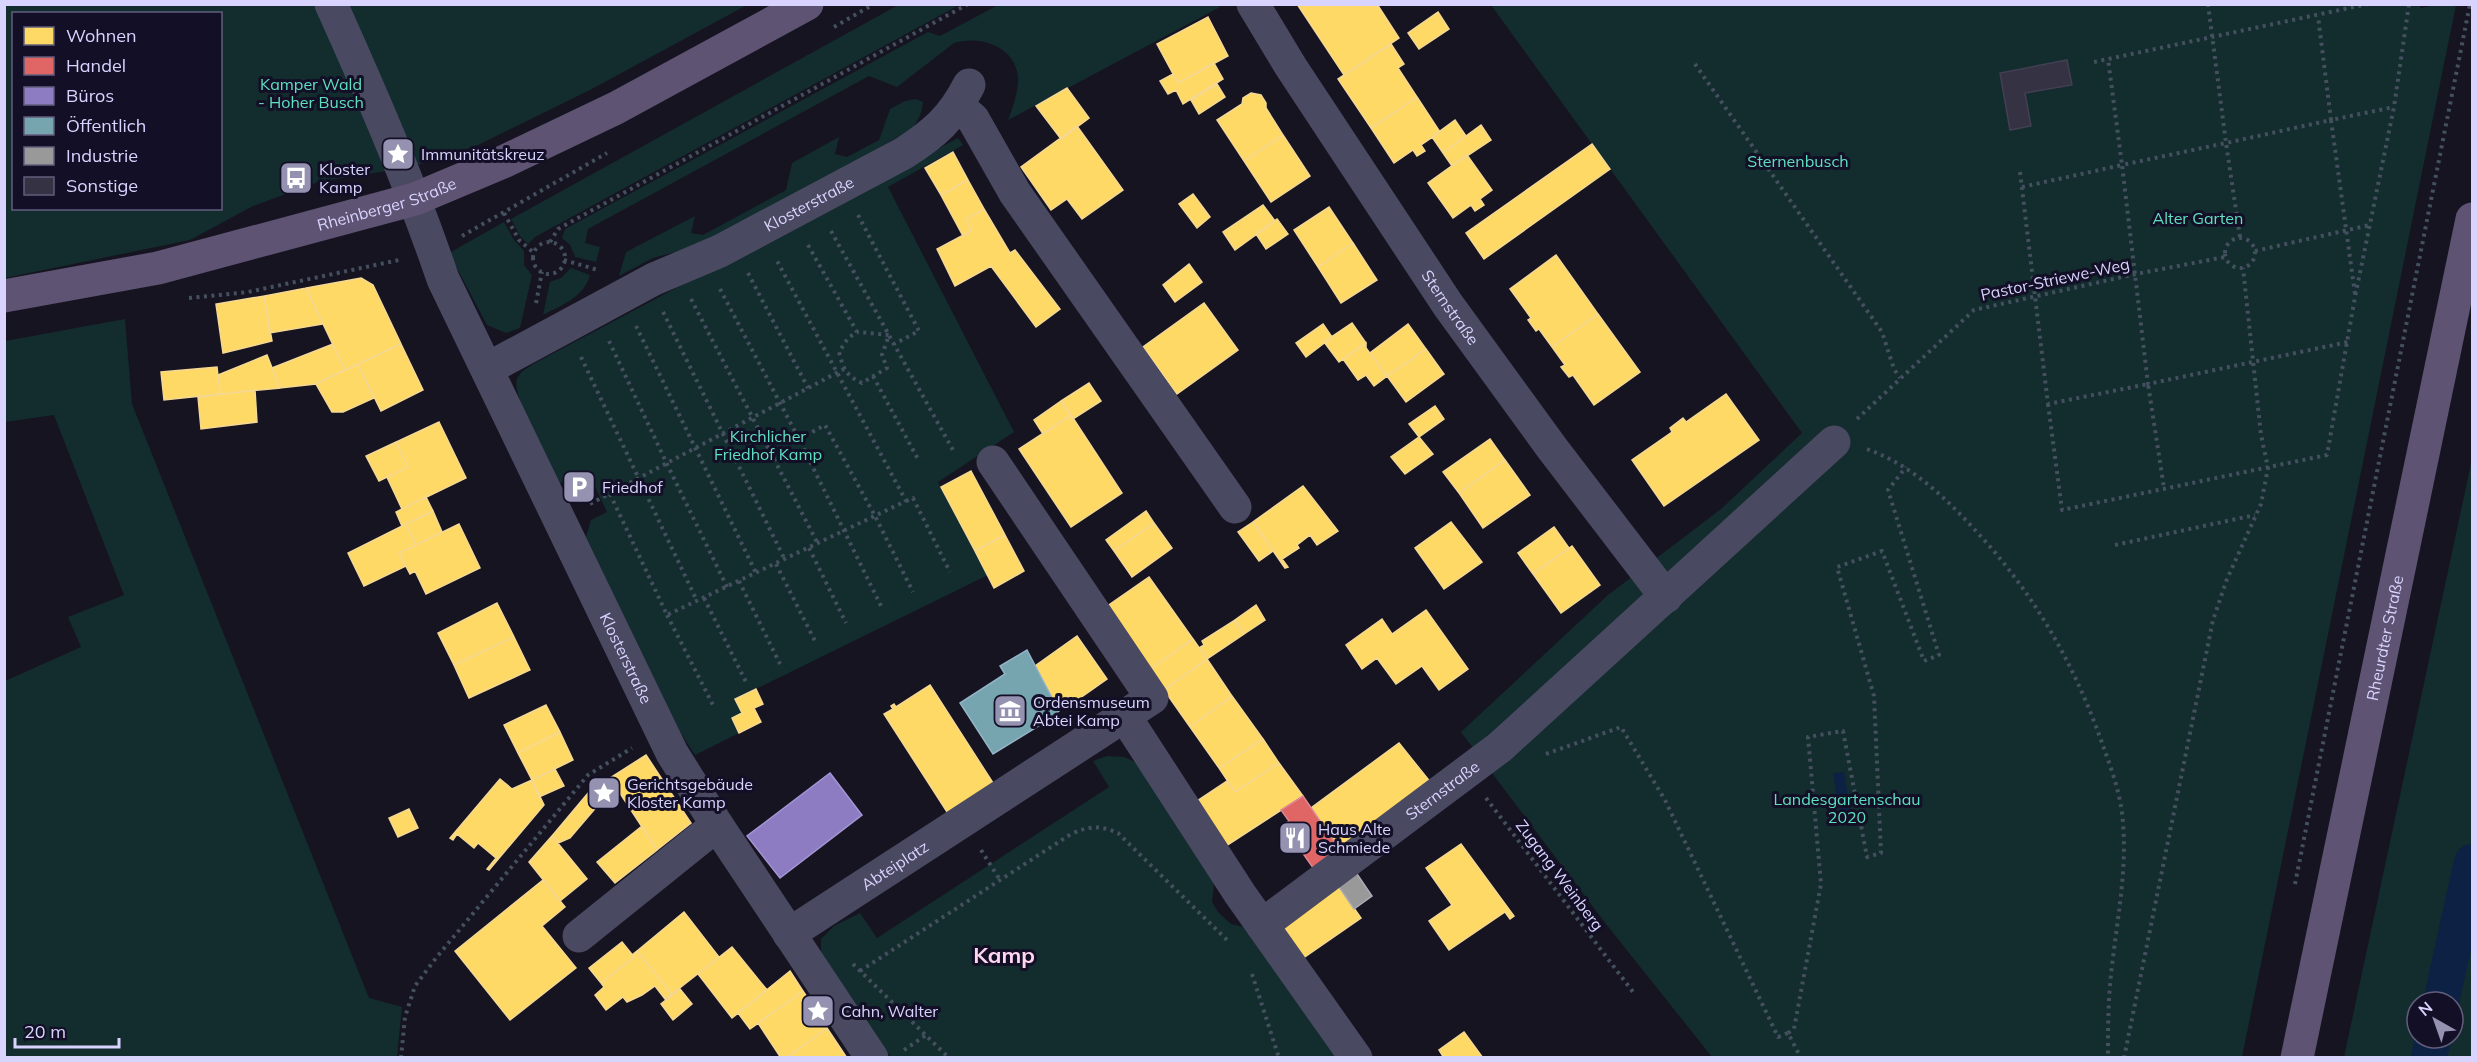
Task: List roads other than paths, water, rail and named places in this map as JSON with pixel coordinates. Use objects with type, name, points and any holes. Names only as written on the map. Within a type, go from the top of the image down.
[{"type":"main road","name":"Rheinberger Straße","points":[[4,296],[158,268],[415,199],[503,162],[606,113],[807,4]]},
{"type":"main road","name":"Rheurdter Straße","points":[[2297,1058],[2472,219]]},
{"type":"street","name":"Klosterstraße","points":[[331,4],[381,115],[415,199],[443,279],[661,730],[717,825],[789,934]]},
{"type":"street","name":"Sternstraße","points":[[1253,4],[1448,305],[1552,448],[1666,597]]},
{"type":"street","name":"Klosterstraße","points":[[487,369],[654,279],[720,251],[904,153],[927,138],[946,121],[964,95],[973,119],[1026,209],[1235,507]]},
{"type":"street","name":"Sternstraße","points":[[1262,925],[1468,773],[1666,597],[1834,442]]},
{"type":"street","name":"Abteiplatz","points":[[789,934],[1152,698],[993,462]]},
{"type":"street","points":[[1124,715],[1262,925],[1356,1058]]},
{"type":"street","points":[[579,936],[717,825]]},
{"type":"street","points":[[789,934],[886,1055]]},
{"type":"water","points":[[1844,772],[1852,822],[1841,823],[1833,773]]},
{"type":"waterway","points":[[2444,990],[2472,862]]},
{"type":"waterway","points":[[2429,1058],[2431,1050]]},
{"type":"place","name":"Immunitätskreuz","points":[[398,154]]},
{"type":"place","name":"Kloster Kamp","points":[[296,178]]},
{"type":"place","name":"Friedhof","points":[[579,487]]},
{"type":"place","name":"Ordensmuseum Abtei Kamp","points":[[1010,711]]},
{"type":"place","name":"Gerichtsgebäude Kloster Kamp","points":[[604,793]]},
{"type":"place","name":"Haus Alte Schmiede","points":[[1295,838]]},
{"type":"place","name":"Cahn, Walter","points":[[818,1011]]},
{"type":"district","name":"Kamp","points":[[1004,955]]},
{"type":"park label","name":"Kamper Wald - Hoher Busch","points":[[311,93]]},
{"type":"park label","name":"Sternenbusch","points":[[1798,161]]},
{"type":"park label","name":"Alter Garten","points":[[2198,218]]},
{"type":"park label","name":"Kirchlicher Friedhof Kamp","points":[[768,445]]},
{"type":"park label","name":"Landesgartenschau 2020","points":[[1847,808]]}]
